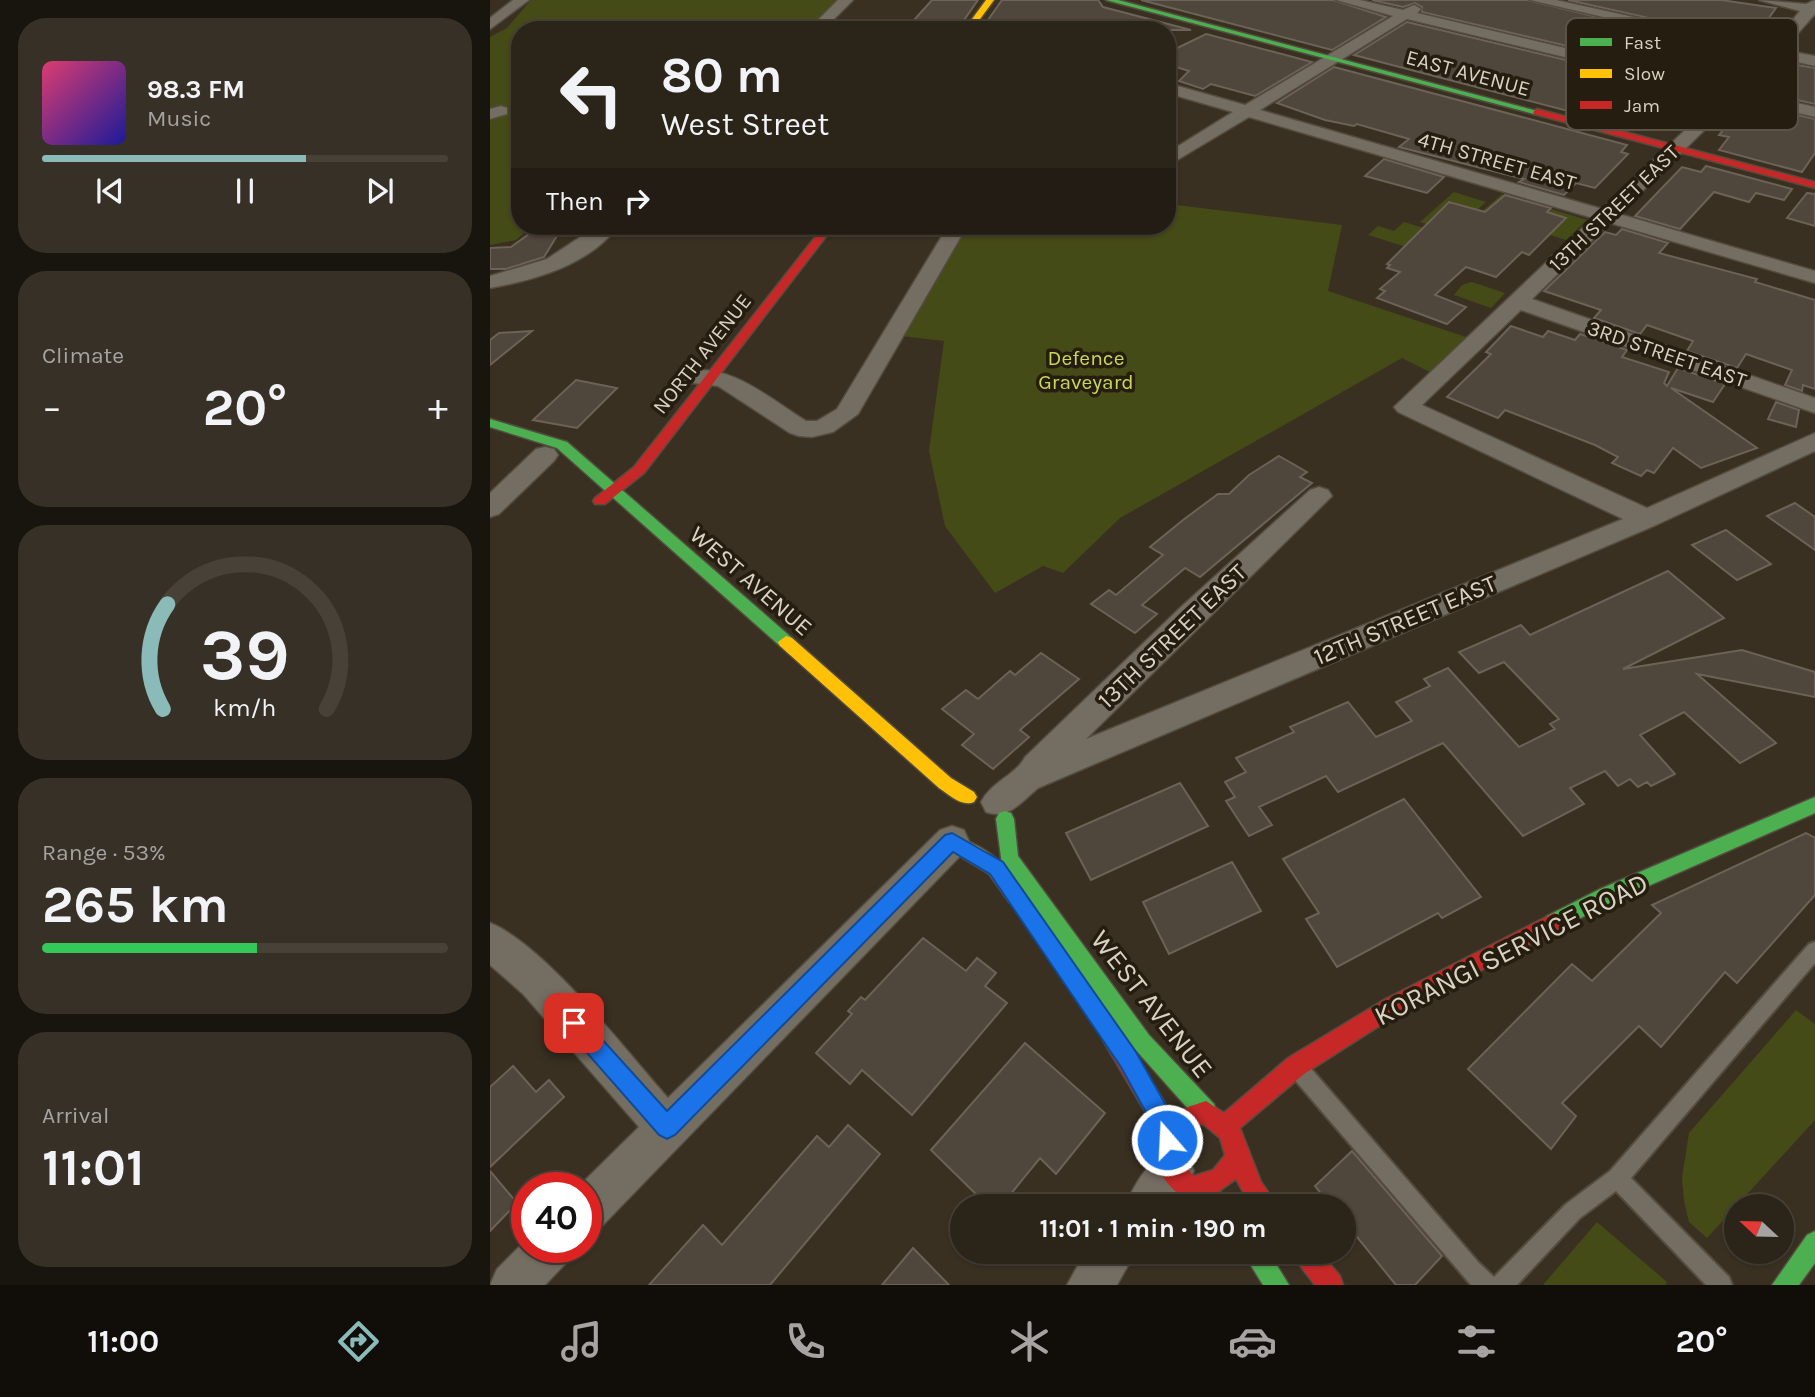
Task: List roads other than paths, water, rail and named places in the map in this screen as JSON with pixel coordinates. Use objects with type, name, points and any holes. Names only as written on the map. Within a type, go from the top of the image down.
[{"type":"street","points":[[493,21],[518,0]]},
{"type":"street","points":[[824,21],[846,0]]},
{"type":"street","points":[[975,21],[990,0]]},
{"type":"street","points":[[987,21],[1002,0]]},
{"type":"street","name":"EAST AVENUE","points":[[1110,0],[1566,117]]},
{"type":"street","name":"EAST AVENUE","points":[[1129,0],[1336,57]]},
{"type":"street","points":[[1343,0],[1566,54]]},
{"type":"street","points":[[1176,156],[1428,0]]},
{"type":"street","points":[[1537,0],[1619,18]]},
{"type":"street","points":[[1766,0],[1813,7]]},
{"type":"street","name":"13TH STREET EAST","points":[[1798,24],[1813,7]]},
{"type":"street","name":"4TH STREET EAST","points":[[1176,91],[1815,277]]},
{"type":"street","name":"EAST AVENUE","points":[[1617,130],[1815,186]]},
{"type":"street","name":"13TH STREET EAST","points":[[1647,519],[1406,407],[1519,302],[1694,130]]},
{"type":"street","name":"EAST AVENUE","points":[[1678,146],[1815,177]]},
{"type":"street","points":[[490,282],[534,273],[557,264],[573,256],[598,235]]},
{"type":"street","name":"NORTH AVENUE","points":[[700,378],[806,235]]},
{"type":"street","name":"NORTH AVENUE","points":[[595,496],[611,487],[623,467],[821,235]]},
{"type":"street","points":[[700,378],[724,380],[799,428],[811,430],[831,425],[846,414],[952,235]]},
{"type":"street","name":"3RD STREET EAST","points":[[1519,302],[1815,406]]},
{"type":"street","name":"WEST AVENUE","points":[[490,424],[562,445],[945,783],[968,797]]},
{"type":"street","name":"WEST AVENUE","points":[[490,436],[545,455],[650,545]]},
{"type":"street","name":"12TH STREET EAST","points":[[1002,811],[1026,778],[1647,519],[1815,442]]},
{"type":"street","points":[[490,508],[545,455]]},
{"type":"street","name":"13TH STREET EAST","points":[[1026,778],[1191,615],[1319,496]]},
{"type":"street","points":[[602,1194],[952,832],[968,797],[989,797],[1002,811],[1003,829],[987,844],[952,832]]},
{"type":"street","name":"KORANGI SERVICE ROAD","points":[[1227,1125],[1296,1066],[1391,1007],[1607,895],[1812,810]]},
{"type":"street","name":"WEST AVENUE","points":[[1002,811],[1009,859],[1142,1042],[1206,1112]]},
{"type":"street","points":[[952,832],[996,868],[1027,913]]},
{"type":"street","points":[[490,941],[537,981],[667,1128]]},
{"type":"street","name":"WEST AVENUE","points":[[1105,1026],[1179,1163],[1209,1194]]},
{"type":"street","points":[[1156,1194],[1179,1163],[1182,1118],[1206,1112],[1217,1116],[1234,1136],[1237,1152],[1256,1194]]},
{"type":"street","points":[[1179,1163],[1211,1186],[1224,1179],[1233,1167],[1237,1152]]},
{"type":"street","points":[[1784,1285],[1815,1243]]},
{"type":"street","points":[[513,1285],[534,1263]]},
{"type":"street","points":[[1090,1285],[1105,1264]]},
{"type":"street","points":[[1263,1264],[1277,1285]]},
{"type":"street","points":[[1314,1264],[1331,1285]]},
{"type":"lane","points":[[1502,1285],[1573,1211],[1618,1178],[1815,950]]},
{"type":"lane","points":[[1296,1066],[1471,1271],[1487,1285]]},
{"type":"lane","points":[[1618,1178],[1721,1285]]},
{"type":"park label","name":"Defence Graveyard","points":[[1086,370]]}]
